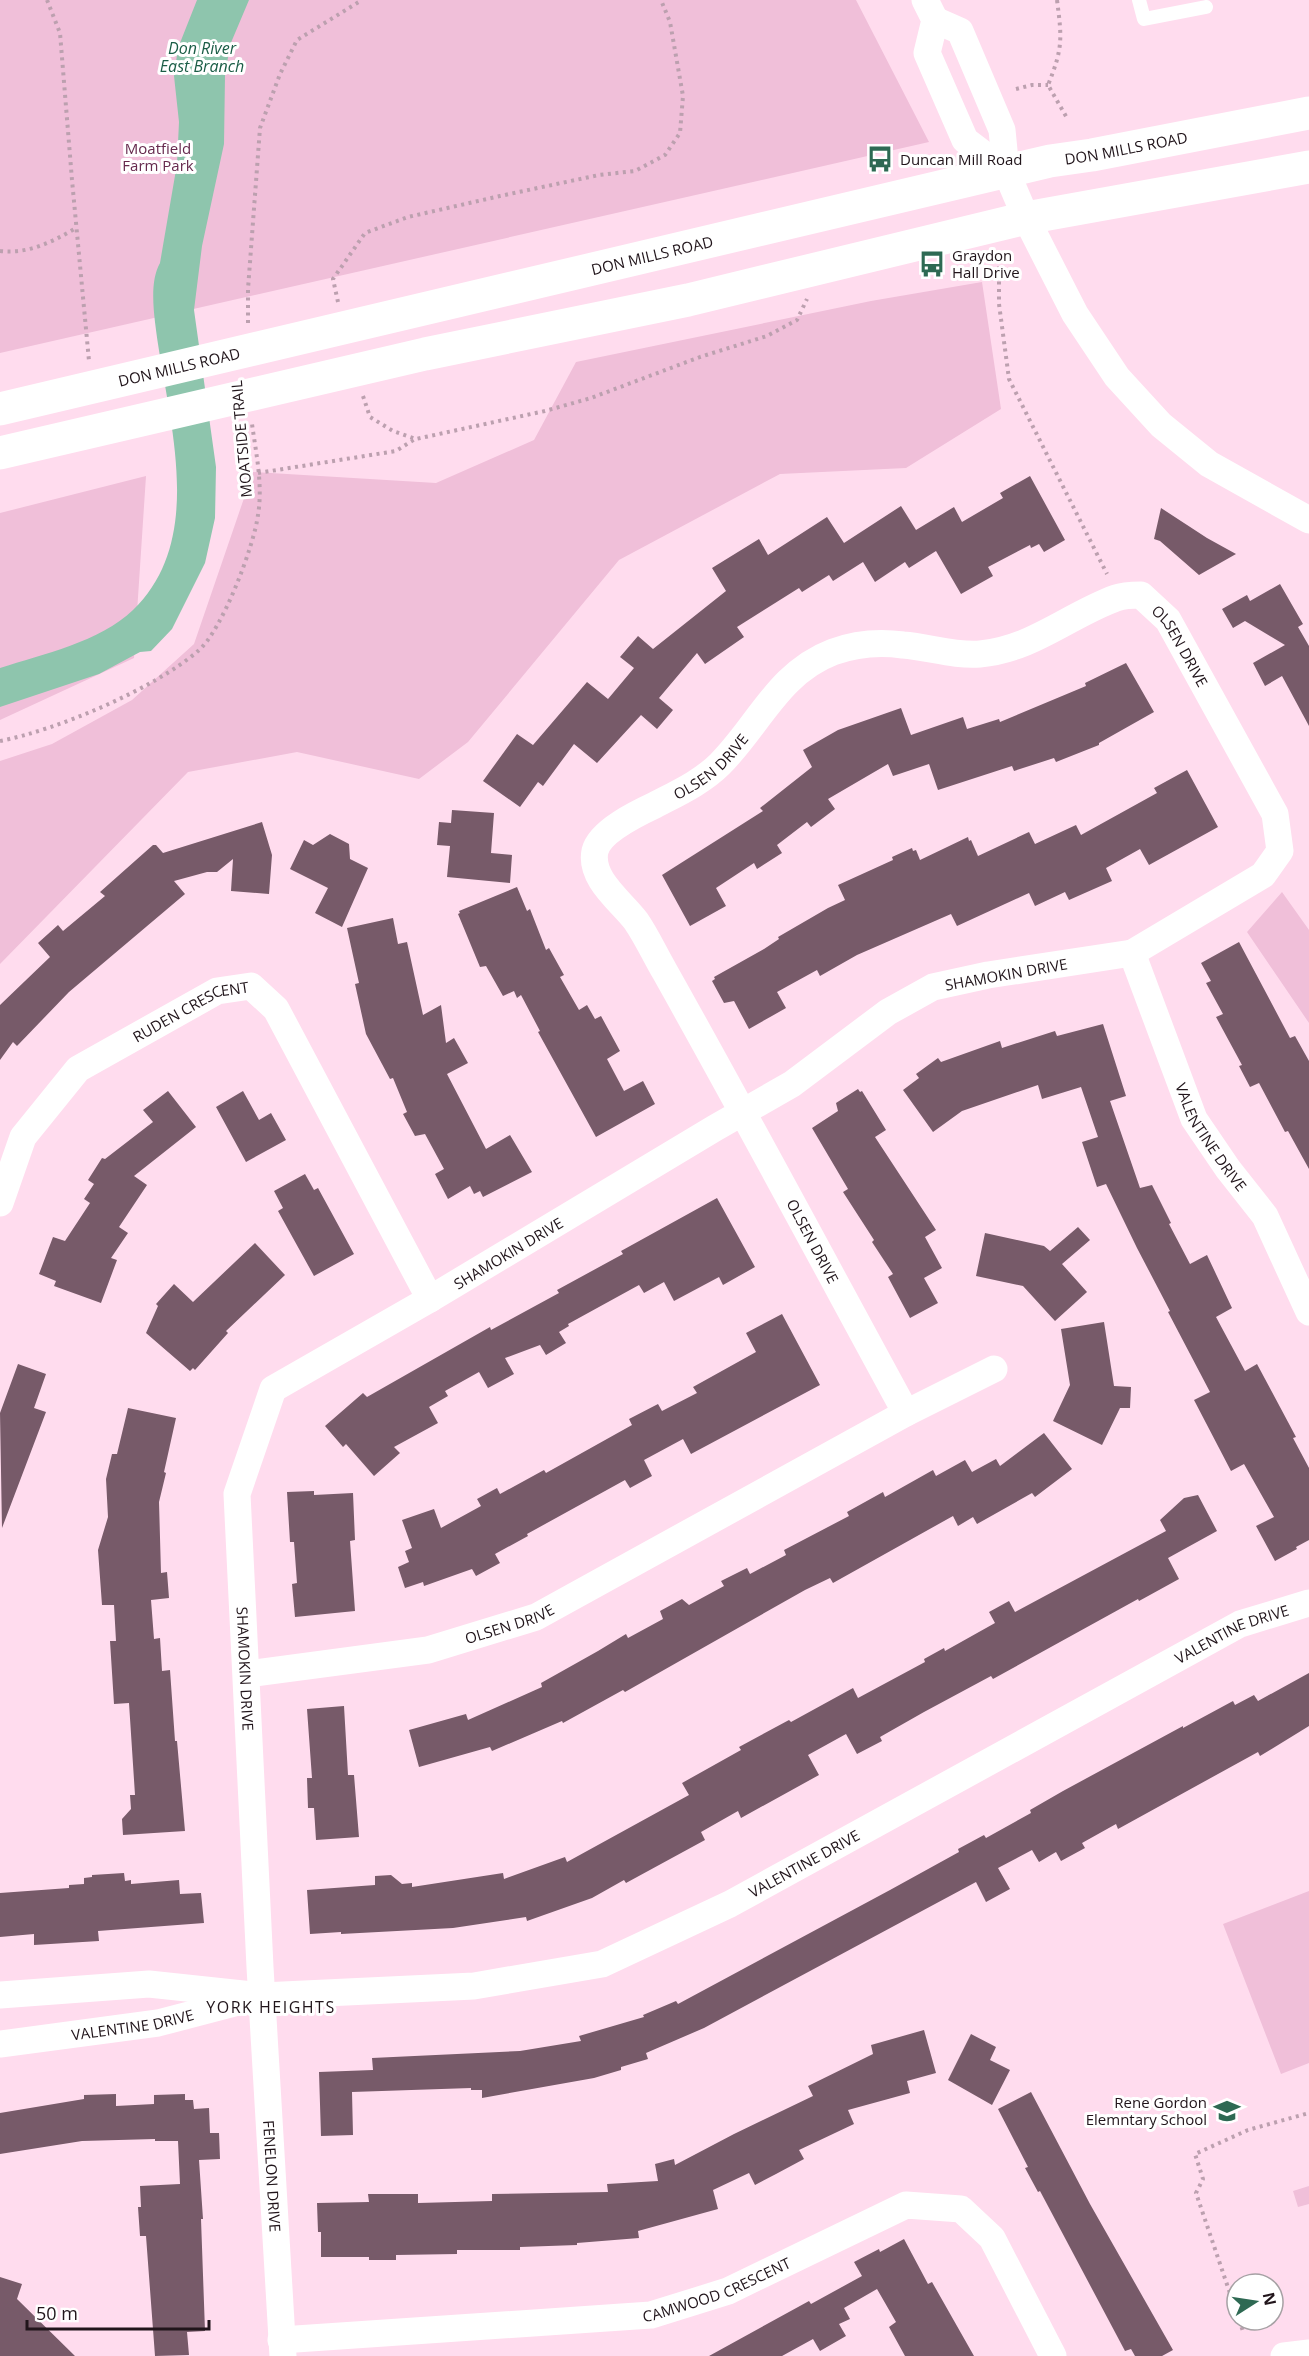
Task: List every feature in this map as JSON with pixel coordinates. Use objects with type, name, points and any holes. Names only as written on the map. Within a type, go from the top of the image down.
[{"type":"main road","name":"DON MILLS ROAD","points":[[2,409],[1050,161],[1309,113]]},
{"type":"main road","points":[[6,452],[425,354],[688,300],[1026,218],[1309,167]]},
{"type":"street","points":[[930,10],[927,53],[965,140],[1006,171]]},
{"type":"street","points":[[930,10],[960,31],[1002,130],[1006,171],[1026,218],[1075,314],[1117,377],[1161,425],[1209,464],[1309,520]]},
{"type":"street","name":"OLSEN DRIVE","points":[[906,1413],[743,1112],[636,921],[606,887],[597,869],[596,851],[604,836],[638,813],[689,788],[720,764],[773,697],[809,663],[835,651],[865,644],[903,644],[939,651],[979,654],[1020,646],[1118,596],[1142,595],[1168,620],[1275,814],[1280,851]]},
{"type":"street","name":"SHAMOKIN DRIVE","points":[[262,1996],[237,1494],[273,1389],[430,1299],[792,1084],[888,1012],[933,987],[988,975],[1132,953],[1263,875],[1280,851]]},
{"type":"street","name":"VALENTINE DRIVE","points":[[1132,953],[1194,1119],[1228,1169],[1265,1216],[1309,1312]]},
{"type":"street","name":"RUDEN CRESCENT","points":[[0,1203],[23,1137],[78,1069],[217,991],[251,986],[276,1009],[430,1299]]},
{"type":"street","name":"OLSEN DRIVE","points":[[247,1674],[428,1650],[536,1617],[906,1413],[994,1369]]},
{"type":"street","name":"VALENTINE DRIVE","points":[[0,1995],[149,1984],[262,1996],[474,1986],[602,1964],[730,1904],[1240,1624],[1309,1603]]},
{"type":"street","name":"VALENTINE DRIVE","points":[[0,2044],[158,2023],[262,1996]]},
{"type":"street","name":"FENELON DRIVE","points":[[262,1996],[282,2348]]},
{"type":"street","name":"CAMWOOD CRESCENT","points":[[282,2348],[651,2315],[728,2291],[906,2205],[961,2208],[992,2238],[1053,2356]]},
{"type":"street","points":[[1284,2356],[1309,2353]]},
{"type":"lane","points":[[1139,0],[1144,19],[1206,7]]},
{"type":"path","points":[[47,0],[60,33],[90,363]]},
{"type":"path","points":[[248,323],[248,289],[260,128],[280,74],[297,40],[363,0]]},
{"type":"path","points":[[1048,85],[1058,61],[1062,37],[1057,0]]},
{"type":"path","points":[[1016,89],[1032,85],[1048,85]]},
{"type":"path","points":[[1048,85],[1067,118]]},
{"type":"path","points":[[0,250],[17,252],[50,243],[76,228]]},
{"type":"path","points":[[999,259],[999,304],[1009,379],[1118,596]]},
{"type":"path","name":"MOATSIDE TRAIL","points":[[0,741],[23,736],[104,706],[163,675],[200,651],[214,633],[241,572],[259,514],[258,473],[252,415]]},
{"type":"path","points":[[258,473],[396,451],[416,439]]},
{"type":"path","points":[[1225,2279],[1196,2193],[1203,2179],[1195,2154],[1248,2130],[1309,2113]]},
{"type":"green space","name":"Moatfield Farm Park","points":[[0,0],[856,0],[929,142],[0,353]]},
{"type":"green space","points":[[982,282],[1001,409],[906,468],[780,474],[619,560],[468,742],[419,779],[297,752],[188,772],[0,964],[0,761],[52,744],[132,700],[194,644],[253,472],[436,483],[534,440],[576,362],[871,301]]},
{"type":"green space","points":[[146,476],[134,658],[0,720],[0,513]]},
{"type":"green space","points":[[1282,892],[1309,930],[1309,1023],[1247,932]]},
{"type":"green space","points":[[1309,1891],[1309,2063],[1281,2074],[1223,1924]]},
{"type":"green space","points":[[1309,2186],[1309,2204],[1298,2207],[1293,2191]]},
{"type":"water","name":"Don River East Branch","points":[[197,0],[249,0],[230,45],[225,76],[224,144],[202,246],[194,310],[216,467],[215,518],[205,563],[172,629],[151,651],[140,652],[99,674],[0,707],[0,668],[88,639],[120,621],[133,610],[155,583],[169,552],[176,518],[175,448],[155,325],[153,292],[177,164],[179,122],[174,76],[178,48]]},
{"type":"building","points":[[1030,476],[1065,540],[1044,552],[1039,544],[1031,548],[1030,545],[988,567],[993,576],[961,594],[936,551],[909,568],[905,562],[875,582],[863,562],[833,581],[829,575],[802,592],[799,588],[737,627],[744,637],[705,664],[697,653],[659,698],[673,710],[657,729],[641,715],[597,763],[574,744],[543,786],[538,782],[520,807],[483,781],[517,734],[533,745],[587,682],[608,699],[634,668],[620,657],[638,636],[653,649],[726,591],[712,568],[759,539],[768,555],[827,517],[844,543],[901,506],[916,530],[954,507],[962,522],[1003,498],[1000,493]]},
{"type":"building","points":[[1161,508],[1236,554],[1199,575],[1160,541],[1154,539]]},
{"type":"building","points":[[1280,584],[1303,624],[1298,627],[1309,646],[1309,726],[1282,676],[1265,686],[1253,663],[1285,645],[1245,621],[1233,628],[1222,609],[1247,595],[1250,601]]},
{"type":"building","points":[[1126,663],[1154,712],[1099,745],[1056,762],[1054,758],[1014,771],[1012,766],[938,790],[929,764],[893,776],[888,764],[828,799],[835,809],[811,827],[807,822],[777,845],[782,853],[757,869],[754,863],[716,888],[726,906],[690,926],[662,875],[763,811],[760,808],[812,767],[803,750],[838,730],[901,708],[911,735],[963,717],[967,729],[999,719],[1000,722],[1086,686],[1085,683]]},
{"type":"building","points":[[1187,770],[1218,827],[1149,865],[1140,849],[1106,868],[1112,881],[1069,900],[1065,892],[1035,906],[1029,893],[957,926],[951,914],[857,955],[820,976],[817,970],[777,992],[786,1008],[749,1029],[734,1001],[724,1003],[712,981],[714,977],[779,939],[778,937],[845,900],[838,885],[893,860],[892,857],[912,848],[913,851],[916,850],[920,860],[968,837],[978,856],[1029,832],[1035,844],[1076,825],[1081,835],[1157,793],[1154,788]]},
{"type":"building","points":[[452,810],[494,813],[491,853],[512,855],[510,883],[447,877],[450,846],[437,845],[439,822],[451,823]]},
{"type":"building","points":[[262,822],[272,855],[269,894],[231,891],[233,859],[217,872],[207,872],[174,881],[185,894],[69,992],[17,1046],[13,1042],[0,1060],[0,1005],[50,957],[38,943],[58,925],[63,931],[105,896],[100,892],[153,845],[156,845],[163,853]]},
{"type":"building","points":[[330,834],[349,844],[350,859],[368,868],[342,927],[315,913],[328,888],[290,869],[304,840],[313,845]]},
{"type":"building","points":[[517,887],[527,911],[530,909],[546,950],[549,948],[564,975],[560,977],[579,1010],[587,1005],[595,1019],[601,1016],[620,1051],[607,1059],[624,1091],[643,1081],[655,1104],[596,1137],[538,1032],[540,1031],[521,995],[517,998],[514,991],[503,996],[486,966],[480,967],[458,914],[459,911]]},
{"type":"building","points":[[393,918],[398,944],[407,942],[423,1015],[441,1005],[446,1043],[454,1038],[468,1063],[447,1074],[486,1149],[510,1135],[532,1172],[483,1197],[480,1191],[474,1194],[470,1186],[448,1199],[435,1174],[444,1169],[425,1134],[415,1136],[403,1114],[407,1112],[393,1078],[390,1079],[366,1034],[355,984],[359,983],[347,928]]},
{"type":"building","points":[[1239,942],[1290,1038],[1295,1036],[1309,1061],[1309,1169],[1288,1131],[1285,1132],[1259,1083],[1250,1087],[1239,1066],[1242,1065],[1216,1017],[1223,1014],[1206,983],[1211,981],[1201,963]]},
{"type":"building","points":[[1103,1024],[1126,1096],[1110,1101],[1140,1188],[1152,1185],[1190,1264],[1207,1255],[1232,1308],[1216,1317],[1245,1371],[1257,1364],[1296,1437],[1293,1438],[1309,1468],[1309,1540],[1275,1561],[1256,1526],[1274,1517],[1244,1464],[1231,1471],[1194,1400],[1210,1392],[1106,1184],[1097,1187],[1082,1142],[1098,1137],[1081,1087],[1042,1099],[1038,1085],[962,1111],[933,1132],[903,1090],[919,1078],[916,1074],[938,1058],[941,1062],[1000,1041],[1002,1048],[1055,1031],[1057,1036]]},
{"type":"building","points":[[858,1089],[862,1091],[886,1130],[875,1137],[936,1230],[925,1237],[942,1268],[924,1278],[938,1303],[910,1318],[888,1277],[893,1274],[843,1192],[848,1189],[812,1128],[838,1111],[836,1103]]},
{"type":"building","points":[[168,1091],[196,1127],[134,1176],[147,1185],[119,1227],[128,1233],[111,1258],[117,1260],[101,1303],[54,1286],[56,1281],[39,1274],[53,1237],[65,1241],[90,1203],[84,1199],[94,1184],[88,1180],[102,1158],[105,1159],[153,1122],[143,1110]]},
{"type":"building","points":[[243,1091],[259,1120],[271,1113],[286,1140],[246,1162],[216,1107]]},
{"type":"building","points":[[305,1174],[314,1190],[318,1188],[354,1254],[314,1276],[278,1211],[283,1208],[274,1191]]},
{"type":"building","points":[[717,1198],[755,1267],[723,1285],[719,1277],[674,1301],[664,1282],[644,1293],[639,1285],[568,1324],[569,1326],[559,1332],[566,1343],[546,1355],[540,1345],[505,1358],[514,1374],[488,1388],[479,1372],[445,1391],[448,1396],[429,1407],[438,1423],[394,1447],[400,1453],[374,1476],[346,1444],[343,1447],[325,1426],[363,1393],[367,1397],[490,1327],[491,1330],[559,1293],[557,1290],[623,1254],[621,1251]]},
{"type":"building","points":[[1078,1227],[1090,1240],[1062,1264],[1087,1292],[1055,1321],[1023,1286],[976,1276],[985,1233],[1044,1246],[1050,1251]]},
{"type":"building","points":[[255,1243],[285,1275],[226,1331],[228,1333],[195,1370],[193,1368],[190,1371],[146,1333],[158,1306],[156,1304],[174,1284],[193,1302]]},
{"type":"building","points":[[782,1314],[820,1385],[691,1454],[683,1439],[644,1460],[652,1476],[630,1488],[625,1480],[527,1534],[528,1536],[495,1554],[500,1563],[476,1576],[472,1569],[424,1586],[423,1582],[405,1588],[398,1567],[409,1562],[405,1551],[412,1548],[402,1520],[434,1509],[441,1528],[481,1506],[477,1499],[497,1488],[500,1494],[544,1470],[546,1473],[632,1425],[629,1419],[658,1404],[662,1411],[697,1393],[693,1387],[756,1352],[746,1333]]},
{"type":"building","points":[[1104,1322],[1114,1386],[1131,1387],[1130,1408],[1120,1408],[1102,1445],[1053,1421],[1070,1385],[1061,1329]]},
{"type":"building","points":[[18,1364],[46,1374],[34,1408],[46,1412],[2,1528],[0,1413]]},
{"type":"building","points":[[128,1408],[176,1418],[159,1502],[161,1573],[167,1572],[169,1598],[151,1600],[154,1639],[160,1638],[162,1671],[170,1670],[185,1831],[123,1835],[122,1819],[131,1809],[130,1795],[135,1795],[129,1703],[114,1704],[110,1641],[116,1641],[114,1605],[102,1605],[98,1550],[108,1517],[106,1479],[112,1454],[117,1454]]},
{"type":"building","points":[[1044,1433],[1072,1469],[1035,1497],[1032,1493],[977,1524],[973,1517],[958,1526],[953,1516],[833,1583],[830,1578],[805,1590],[625,1692],[623,1690],[563,1723],[562,1721],[492,1751],[490,1747],[419,1767],[409,1730],[466,1714],[468,1720],[542,1687],[541,1683],[626,1634],[628,1638],[663,1619],[660,1611],[682,1599],[689,1605],[724,1586],[721,1581],[747,1568],[750,1574],[786,1555],[784,1550],[849,1516],[847,1512],[883,1492],[885,1497],[933,1470],[936,1476],[965,1460],[972,1472],[996,1459],[1000,1466]]},
{"type":"building","points":[[314,1491],[314,1495],[353,1493],[355,1540],[350,1541],[355,1611],[295,1617],[292,1584],[297,1583],[294,1542],[290,1542],[287,1492]]},
{"type":"building","points":[[1198,1495],[1217,1531],[1168,1558],[1179,1579],[993,1679],[991,1676],[924,1712],[880,1737],[882,1741],[857,1754],[846,1734],[808,1755],[819,1775],[741,1818],[738,1811],[701,1832],[705,1840],[626,1883],[624,1880],[592,1898],[527,1921],[526,1917],[453,1928],[310,1934],[307,1890],[375,1885],[375,1876],[391,1875],[402,1884],[412,1883],[412,1887],[503,1873],[504,1879],[565,1857],[567,1862],[689,1795],[682,1783],[741,1750],[739,1747],[853,1688],[858,1698],[925,1662],[924,1659],[944,1648],[945,1651],[995,1623],[989,1612],[1009,1601],[1015,1612],[1166,1531],[1160,1520],[1184,1498]]},
{"type":"building","points":[[1309,1673],[1309,1726],[1260,1756],[1258,1752],[1118,1829],[1116,1824],[1082,1843],[1085,1848],[1061,1861],[1056,1852],[1039,1862],[1032,1850],[998,1868],[1010,1889],[986,1902],[976,1882],[704,2028],[646,2053],[648,2059],[621,2067],[621,2070],[594,2078],[482,2098],[482,2090],[471,2090],[471,2088],[352,2092],[353,2135],[321,2136],[319,2072],[373,2070],[372,2058],[520,2051],[581,2041],[579,2036],[644,2017],[643,2015],[676,2001],[678,2004],[959,1852],[958,1849],[984,1835],[986,1838],[1031,1813],[1030,1810],[1063,1791],[1183,1726],[1183,1728],[1233,1701],[1235,1705],[1254,1695],[1258,1701]]},
{"type":"building","points":[[344,1706],[348,1775],[354,1775],[359,1837],[316,1840],[314,1808],[308,1808],[307,1778],[312,1778],[307,1709]]},
{"type":"building","points":[[124,1873],[125,1881],[131,1880],[131,1884],[179,1880],[180,1894],[201,1893],[204,1923],[98,1931],[99,1941],[34,1945],[34,1934],[0,1937],[0,1893],[69,1888],[69,1885],[84,1884],[84,1878],[92,1877],[92,1875]]},
{"type":"building","points":[[924,2030],[936,2073],[907,2081],[910,2093],[848,2110],[854,2124],[799,2150],[804,2159],[776,2174],[755,2185],[749,2173],[713,2190],[718,2209],[638,2231],[639,2238],[577,2243],[577,2245],[520,2247],[520,2250],[457,2250],[457,2254],[396,2255],[396,2260],[369,2260],[369,2257],[321,2257],[321,2232],[318,2232],[317,2203],[369,2202],[368,2194],[418,2194],[418,2203],[492,2201],[492,2194],[608,2192],[607,2184],[658,2181],[655,2164],[674,2159],[675,2165],[813,2096],[808,2086],[873,2054],[871,2045]]},
{"type":"building","points":[[971,2034],[996,2047],[990,2060],[1010,2070],[992,2105],[948,2080]]},
{"type":"building","points":[[1031,2092],[1090,2204],[1173,2350],[1162,2356],[1135,2356],[1131,2349],[1125,2351],[1040,2191],[1038,2192],[1025,2168],[1028,2167],[998,2109]]},
{"type":"building","points":[[116,2094],[116,2106],[154,2104],[154,2095],[185,2094],[185,2100],[193,2100],[194,2109],[209,2108],[210,2133],[219,2133],[220,2159],[199,2160],[203,2219],[201,2219],[205,2331],[187,2332],[189,2355],[155,2356],[146,2236],[140,2236],[138,2207],[141,2207],[140,2186],[180,2184],[178,2141],[155,2141],[155,2139],[82,2141],[0,2154],[0,2113],[84,2099],[84,2095]]},
{"type":"building","points":[[904,2239],[928,2284],[932,2282],[974,2356],[905,2356],[889,2327],[896,2322],[877,2289],[844,2308],[850,2319],[839,2324],[846,2336],[820,2351],[813,2339],[782,2356],[709,2356],[809,2301],[811,2304],[862,2276],[854,2262]]},
{"type":"building","points":[[0,2277],[22,2284],[17,2299],[75,2356],[0,2356]]},
{"type":"place","name":"Duncan Mill Road","points":[[880,159]]},
{"type":"place","name":"Graydon Hall Drive","points":[[932,264]]},
{"type":"place","name":"Rene Gordon Elemntary School","points":[[1227,2111]]},
{"type":"district","name":"YORK HEIGHTS","points":[[271,2007]]}]
